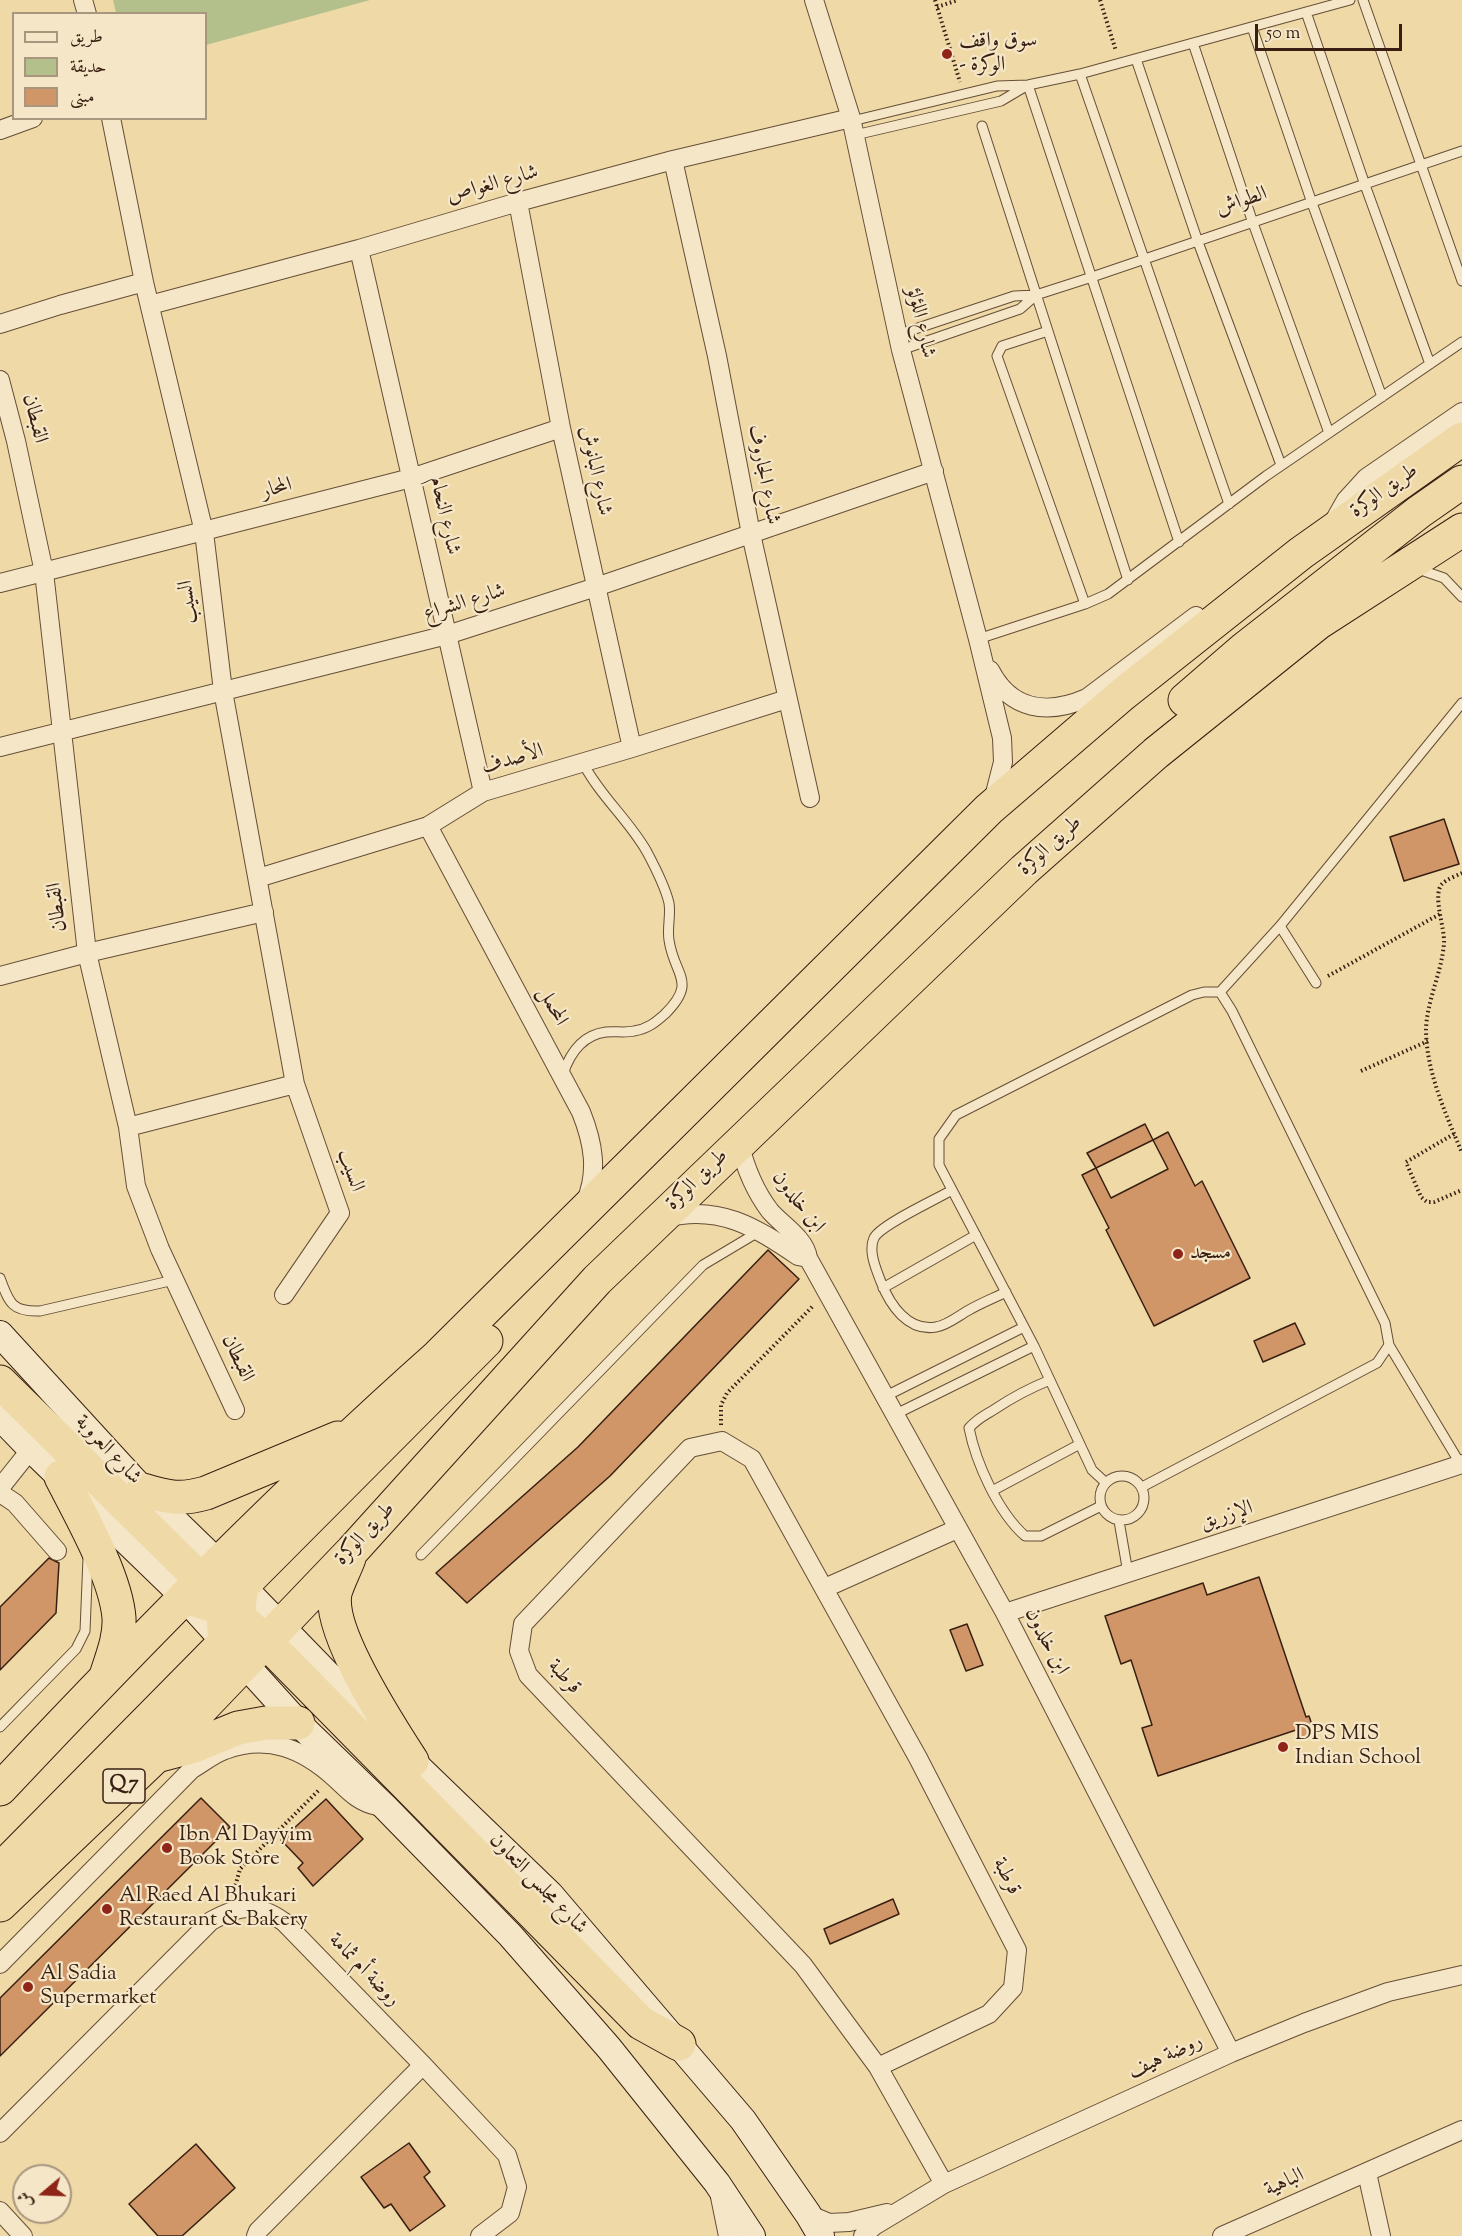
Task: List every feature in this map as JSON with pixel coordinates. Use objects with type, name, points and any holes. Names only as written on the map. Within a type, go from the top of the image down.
[{"type":"highway","name":"طريق الوكرة","points":[[0,1905],[156,1756],[232,1610],[351,1434],[438,1356],[989,809],[1123,694],[1262,584],[1327,534],[1462,439]]},
{"type":"highway","points":[[1024,870],[1093,780],[1244,649],[1419,512],[1462,482]]},
{"type":"highway","name":"طريق الوكرة","points":[[0,1789],[105,1681],[232,1610],[352,1551],[597,1280],[1024,870],[1156,753],[1318,623],[1462,530]]},
{"type":"highway","points":[[0,1870],[232,1610],[894,934],[940,858]]},
{"type":"highway","points":[[0,1382],[232,1610],[641,2024],[680,2044]]},
{"type":"highway","points":[[143,1490],[170,1498],[198,1495],[351,1434]]},
{"type":"highway","points":[[61,1477],[89,1532],[111,1584],[119,1617],[118,1641],[105,1681]]},
{"type":"highway","points":[[352,1551],[335,1595],[339,1626],[371,1696],[412,1761]]},
{"type":"highway","points":[[156,1756],[194,1746],[238,1728],[266,1723],[298,1723]]},
{"type":"main road","name":"شارع العروبة","points":[[0,1334],[143,1490],[232,1610]]},
{"type":"main road","points":[[0,1417],[61,1477],[232,1610],[298,1723],[385,1807],[510,1935],[609,2048],[717,2183],[752,2236]]},
{"type":"main road","name":"شارع مجلس التعاون","points":[[232,1610],[412,1761],[550,1894],[743,2120],[821,2236]]},
{"type":"street","name":"شارع اللؤلؤ","points":[[814,0],[852,124],[899,342],[981,647],[1002,738],[1003,762],[998,787],[989,809]]},
{"type":"street","points":[[0,130],[28,120]]},
{"type":"street","name":"السيب","points":[[111,120],[144,282],[204,532],[224,691],[294,1084],[340,1213],[284,1295]]},
{"type":"street","name":"شارع الغواص","points":[[150,305],[359,249],[518,202],[673,160],[852,124]]},
{"type":"street","name":"شارع الجاروف","points":[[673,160],[717,356],[751,534],[810,798]]},
{"type":"street","name":"شارع البانوش","points":[[518,202],[561,428],[632,748]]},
{"type":"street","name":"شارع النحام","points":[[359,249],[483,792]]},
{"type":"street","points":[[0,324],[144,282]]},
{"type":"street","name":"القبطان","points":[[0,380],[16,441],[44,572],[87,953],[128,1127],[136,1186],[174,1280],[235,1410]]},
{"type":"street","points":[[1327,534],[1346,500],[1366,478],[1462,412]]},
{"type":"street","name":"المحار","points":[[0,583],[411,478],[561,428]]},
{"type":"street","name":"شارع الشراع","points":[[0,747],[447,635],[596,587],[934,471]]},
{"type":"street","name":"شارع اللؤلؤ","points":[[981,647],[1001,688],[1012,698],[1025,705],[1039,708],[1068,707],[1087,698],[1214,603],[1262,584]]},
{"type":"street","name":"الأصدف","points":[[258,879],[428,826],[483,792],[787,699]]},
{"type":"street","name":"المحمل","points":[[428,826],[581,1112],[591,1138],[594,1165],[589,1193],[578,1218]]},
{"type":"street","points":[[0,976],[87,953],[264,912]]},
{"type":"street","points":[[128,1127],[294,1084]]},
{"type":"street","name":"ابن خلدون","points":[[739,1142],[743,1161],[760,1197],[771,1212],[804,1246],[808,1258],[1005,1613],[1231,2053]]},
{"type":"street","name":"ابن خلدون","points":[[658,1220],[679,1215],[721,1216],[760,1231],[798,1256],[808,1258]]},
{"type":"street","name":"قرطبة","points":[[878,2067],[989,2014],[1013,1988],[1017,1950],[918,1758],[752,1459],[722,1441],[690,1448],[523,1624],[519,1652],[528,1675],[803,1965],[878,2067],[944,2184]]},
{"type":"street","points":[[31,1449],[0,1490],[15,1503],[57,1551]]},
{"type":"street","name":"الإزريق","points":[[1005,1613],[1462,1464]]},
{"type":"street","points":[[825,1588],[957,1529]]},
{"type":"street","points":[[0,1964],[192,1769],[224,1750],[255,1743],[286,1746],[316,1761],[364,1803],[385,1807]]},
{"type":"street","name":"طريق الوكرة","points":[[0,1780],[30,1757]]},
{"type":"street","name":"روضة أم ثمامة","points":[[231,1909],[251,1907],[270,1912],[284,1922],[423,2065],[507,2156],[518,2187],[510,2213],[480,2236]]},
{"type":"street","points":[[0,2133],[211,1921],[231,1909]]},
{"type":"street","name":"روضة هيف","points":[[863,2236],[874,2226],[944,2184],[1231,2053],[1389,1992],[1462,1975]]},
{"type":"street","points":[[256,2236],[258,2231],[423,2065]]},
{"type":"street","name":"الباهية","points":[[1222,2236],[1462,2130]]},
{"type":"street","points":[[1367,2173],[1381,2236]]},
{"type":"street","points":[[717,2183],[726,2217],[728,2236]]},
{"type":"street","name":"روضة هيف","points":[[808,2214],[829,2223],[849,2222],[901,2210]]},
{"type":"street","points":[[0,2211],[24,2236]]},
{"type":"lane","points":[[852,124],[1004,85],[1028,85],[1080,74],[1350,0]]},
{"type":"lane","points":[[1363,0],[1462,282]]},
{"type":"lane","points":[[1306,12],[1365,185],[1430,364]]},
{"type":"lane","points":[[1252,27],[1382,397]]},
{"type":"lane","points":[[1193,43],[1253,223],[1329,433]]},
{"type":"lane","points":[[1136,59],[1198,242],[1281,465]]},
{"type":"lane","points":[[1080,74],[1229,504]]},
{"type":"lane","points":[[852,124],[1001,101],[1028,85]]},
{"type":"lane","points":[[1028,85],[1179,542]]},
{"type":"lane","points":[[982,126],[1128,580]]},
{"type":"lane","name":"الطواش","points":[[899,342],[1014,296],[1036,295],[1092,277],[1462,150]]},
{"type":"lane","name":"الطواش","points":[[899,342],[1020,309],[1036,295]]},
{"type":"lane","points":[[1048,331],[1002,346],[997,356],[1085,604]]},
{"type":"lane","points":[[981,647],[1108,594],[1281,465],[1462,342]]},
{"type":"lane","points":[[1404,568],[1435,573],[1444,578],[1462,597]]},
{"type":"lane","points":[[1106,1482],[1092,1470],[1034,1346],[939,1165],[939,1139],[956,1114],[1192,995],[1220,992],[1280,926],[1462,703]]},
{"type":"lane","points":[[562,1077],[567,1061],[580,1043],[604,1032],[632,1031],[653,1025],[675,1004],[681,996],[683,987],[669,940],[669,904],[652,862],[624,820],[592,781],[583,763]]},
{"type":"lane","points":[[1280,926],[1316,983]]},
{"type":"lane","points":[[1220,992],[1232,1011],[1385,1323],[1389,1345],[1462,1464]]},
{"type":"lane","points":[[952,1190],[899,1219],[875,1236],[872,1248],[883,1288],[890,1302],[908,1322],[923,1327],[936,1327],[1006,1292]]},
{"type":"lane","points":[[421,1555],[703,1265],[760,1231]]},
{"type":"lane","points":[[883,1288],[976,1235]]},
{"type":"lane","points":[[0,1278],[7,1299],[14,1307],[24,1312],[40,1311],[174,1280]]},
{"type":"lane","points":[[886,1396],[1024,1327]]},
{"type":"lane","points":[[1142,1487],[1377,1363],[1389,1345]]},
{"type":"lane","points":[[896,1414],[1034,1346]]},
{"type":"lane","points":[[1050,1380],[1012,1396],[978,1418],[969,1428],[971,1440],[992,1491],[1014,1526],[1024,1536],[1041,1536],[1101,1506]]},
{"type":"lane","points":[[992,1491],[1080,1444]]},
{"type":"lane","points":[[1118,1475],[1132,1477],[1142,1487],[1145,1499],[1141,1511],[1132,1519],[1119,1521],[1108,1516],[1101,1506],[1100,1493],[1106,1482],[1118,1475]]},
{"type":"lane","points":[[1119,1521],[1128,1573]]},
{"type":"lane","points":[[0,1727],[76,1649],[85,1631],[89,1532]]},
{"type":"path","points":[[935,0],[964,94]]},
{"type":"path","points":[[937,7],[958,0]]},
{"type":"path","points":[[1100,0],[1120,63]]},
{"type":"path","points":[[1462,873],[1444,882],[1439,888],[1444,943],[1426,1028],[1439,1096],[1462,1153]]},
{"type":"path","points":[[1316,983],[1440,914]]},
{"type":"path","points":[[1361,1071],[1428,1041]]},
{"type":"path","points":[[1454,1134],[1406,1162],[1421,1197],[1427,1202],[1434,1202],[1462,1190]]},
{"type":"path","points":[[722,1441],[721,1405],[727,1393],[827,1292]]},
{"type":"path","points":[[231,1909],[240,1869],[333,1776]]},
{"type":"green space","points":[[113,0],[370,0],[207,45],[207,12],[116,12]]},
{"type":"building","points":[[1444,819],[1459,864],[1404,881],[1390,837]]},
{"type":"building","points":[[1145,1124],[1153,1140],[1096,1168],[1087,1153]]},
{"type":"building","name":"مسجد","points":[[1168,1132],[1195,1186],[1202,1181],[1250,1278],[1154,1326],[1106,1230],[1109,1228],[1082,1175],[1096,1168],[1111,1198],[1168,1169],[1153,1140]]},
{"type":"building","points":[[768,1250],[799,1279],[610,1476],[467,1603],[436,1573],[578,1447]]},
{"type":"building","points":[[1295,1323],[1305,1344],[1263,1362],[1254,1341]]},
{"type":"building","points":[[49,1558],[59,1563],[56,1613],[0,1670],[0,1607]]},
{"type":"building","points":[[1259,1577],[1306,1717],[1309,1716],[1315,1734],[1299,1739],[1296,1730],[1158,1776],[1142,1728],[1152,1725],[1131,1660],[1121,1664],[1105,1616],[1203,1583],[1207,1595]]},
{"type":"building","points":[[967,1624],[983,1665],[966,1671],[950,1630]]},
{"type":"building","points":[[201,1798],[230,1827],[0,2056],[0,1998]]},
{"type":"building","points":[[326,1799],[363,1839],[313,1886],[298,1868],[303,1863],[281,1840]]},
{"type":"building","points":[[893,1899],[899,1914],[830,1944],[824,1929]]},
{"type":"building","points":[[409,2143],[430,2172],[424,2177],[445,2206],[410,2231],[391,2204],[384,2208],[361,2177]]},
{"type":"building","points":[[196,2144],[235,2188],[182,2236],[158,2236],[129,2204]]},
{"type":"place","name":"سوق واقف - الوكرة","points":[[947,54]]},
{"type":"place","name":"مسجد","points":[[1178,1254]]},
{"type":"place","name":"DPS MIS Indian School","points":[[1283,1747]]},
{"type":"place","name":"Ibn Al Dayyim Book Store","points":[[167,1848]]},
{"type":"place","name":"Al Raed Al Bhukari Restaurant & Bakery","points":[[107,1909]]},
{"type":"place","name":"Al Sadia Supermarket","points":[[28,1987]]}]
